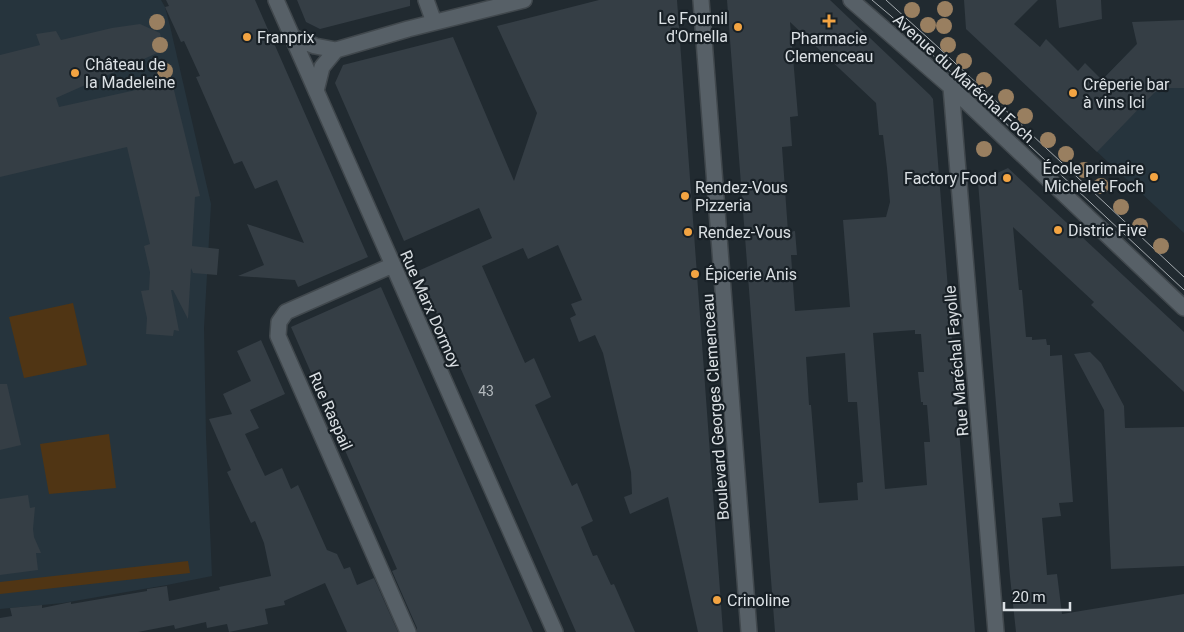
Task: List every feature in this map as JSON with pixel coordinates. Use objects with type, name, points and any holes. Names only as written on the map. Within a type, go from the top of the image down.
[{"type":"street","name":"Rue Marx Dormoy","points":[[276,0],[555,632]]},
{"type":"street","points":[[426,0],[434,22]]},
{"type":"street","points":[[292,37],[315,46],[336,50],[434,22],[524,0]]},
{"type":"street","name":"Boulevard Georges Clemenceau","points":[[701,0],[749,632]]},
{"type":"street","name":"Avenue du Maréchal Foch","points":[[850,0],[951,87],[1184,308]]},
{"type":"street","points":[[316,91],[322,67],[336,50]]},
{"type":"street","name":"Rue Maréchal Fayolle","points":[[951,87],[996,632]]},
{"type":"street","name":"Rue Raspail","points":[[393,265],[286,312],[279,322],[278,336],[408,632]]},
{"type":"shaded area","points":[[0,0],[161,0],[165,7],[211,204],[204,328],[212,576],[63,603],[0,609]]},
{"type":"shaded area","name":"École primaire Michelet Foch","points":[[1184,42],[1184,233],[1063,120],[1137,44]]},
{"type":"shaded area","points":[[73,303],[87,365],[24,378],[9,317]]},
{"type":"shaded area","points":[[109,434],[116,488],[49,494],[40,444]]},
{"type":"shaded area","points":[[188,561],[190,573],[0,594],[0,582]]},
{"type":"building","points":[[166,0],[255,0],[368,257],[298,287],[295,280],[238,276],[264,265],[247,224],[304,243],[277,180],[255,189],[242,161],[234,164],[196,77],[200,76],[184,41],[181,42],[165,7],[169,6]]},
{"type":"building","points":[[297,0],[410,0],[410,6],[320,29],[306,22]]},
{"type":"building","points":[[599,0],[677,0],[723,632],[698,632],[668,497],[630,514],[624,497],[632,494],[631,472],[603,353],[595,335],[579,342],[570,318],[576,315],[571,304],[582,300],[558,245],[528,259],[523,248],[482,266],[525,363],[534,358],[551,397],[535,405],[572,486],[577,483],[593,521],[581,527],[593,556],[597,555],[611,585],[614,584],[635,632],[576,632],[418,271],[492,238],[479,208],[404,241],[335,83],[343,65],[453,37],[514,181],[537,113],[497,26]]},
{"type":"building","points":[[727,0],[830,0],[933,99],[975,632],[775,632]],"holes":[[[790,22],[876,103],[879,135],[883,135],[890,202],[886,217],[843,220],[850,307],[795,311],[791,255],[797,255],[795,231],[788,232],[782,147],[792,146],[790,117],[798,116]],[[915,330],[915,334],[921,334],[924,372],[918,372],[921,402],[923,402],[923,405],[927,405],[930,442],[924,442],[927,485],[885,489],[873,333]],[[845,353],[848,402],[857,402],[863,482],[857,483],[858,500],[819,503],[806,357]]]},
{"type":"building","points":[[964,0],[1038,0],[1014,24],[1040,47],[1046,39],[1078,71],[1085,63],[1102,80],[1137,44],[1132,22],[1184,20],[1184,88],[1163,88],[1154,93],[1097,152],[966,29]]},
{"type":"building","points":[[1056,0],[1101,0],[1102,19],[1059,28]]},
{"type":"building","points":[[140,24],[160,33],[164,50],[56,98],[59,107],[172,82],[200,196],[195,197],[192,246],[219,249],[217,275],[193,273],[191,268],[188,319],[173,290],[171,290],[179,331],[174,330],[173,336],[146,334],[147,318],[141,291],[149,290],[150,272],[144,246],[150,244],[127,147],[0,177],[0,55],[40,45],[36,34],[56,31],[61,40],[112,28]]},
{"type":"building","points":[[1008,168],[1184,332],[1184,392],[1091,305],[1094,302],[1013,227],[1019,290],[1022,290],[1026,337],[1032,337],[1032,340],[1046,339],[1047,345],[1050,345],[1050,356],[1062,355],[1073,502],[1059,503],[1061,516],[1042,518],[1047,575],[1057,574],[1062,614],[1184,594],[1184,632],[1016,632],[978,182]]},
{"type":"building","points":[[381,287],[533,632],[417,632],[417,628],[392,571],[397,569],[291,327]]},
{"type":"building","points":[[261,340],[285,394],[250,410],[259,428],[245,434],[265,476],[282,468],[291,489],[298,485],[327,550],[337,554],[344,569],[350,567],[357,585],[374,578],[398,632],[347,632],[325,583],[284,601],[285,605],[265,609],[268,624],[229,632],[227,624],[207,628],[206,622],[175,629],[174,625],[138,632],[0,632],[0,618],[12,616],[10,608],[42,605],[42,608],[71,602],[71,604],[167,586],[169,601],[220,590],[219,587],[271,576],[264,543],[255,521],[251,523],[227,472],[231,470],[209,419],[232,414],[223,394],[251,381],[237,351]]},
{"type":"building","points":[[1090,352],[1101,363],[1124,406],[1125,428],[1184,427],[1184,566],[1111,569],[1104,410],[1074,354]]},
{"type":"building","points":[[0,384],[7,384],[21,445],[0,450]]},
{"type":"building","points":[[28,495],[30,508],[35,507],[34,537],[41,553],[36,553],[38,570],[0,575],[0,499]]},
{"type":"tram line","points":[[872,0],[1184,290]]},
{"type":"tram line","points":[[886,0],[1184,277]]},
{"type":"place","name":"Pharmacie Clemenceau","points":[[829,21]]},
{"type":"place","name":"Le Fournil d'Ornella","points":[[738,27]]},
{"type":"place","name":"Franprix","points":[[247,37]]},
{"type":"place","name":"Château de la Madeleine","points":[[75,73]]},
{"type":"place","name":"Crêperie bar à vins Ici","points":[[1073,93]]},
{"type":"place","name":"École primaire Michelet Foch","points":[[1154,177]]},
{"type":"place","name":"Factory Food","points":[[1007,178]]},
{"type":"place","name":"Rendez-Vous Pizzeria","points":[[685,196]]},
{"type":"place","name":"Distric Five","points":[[1058,230]]},
{"type":"place","name":"Rendez-Vous","points":[[688,232]]},
{"type":"place","name":"Épicerie Anis","points":[[695,274]]},
{"type":"place","name":"Crinoline","points":[[717,600]]}]
